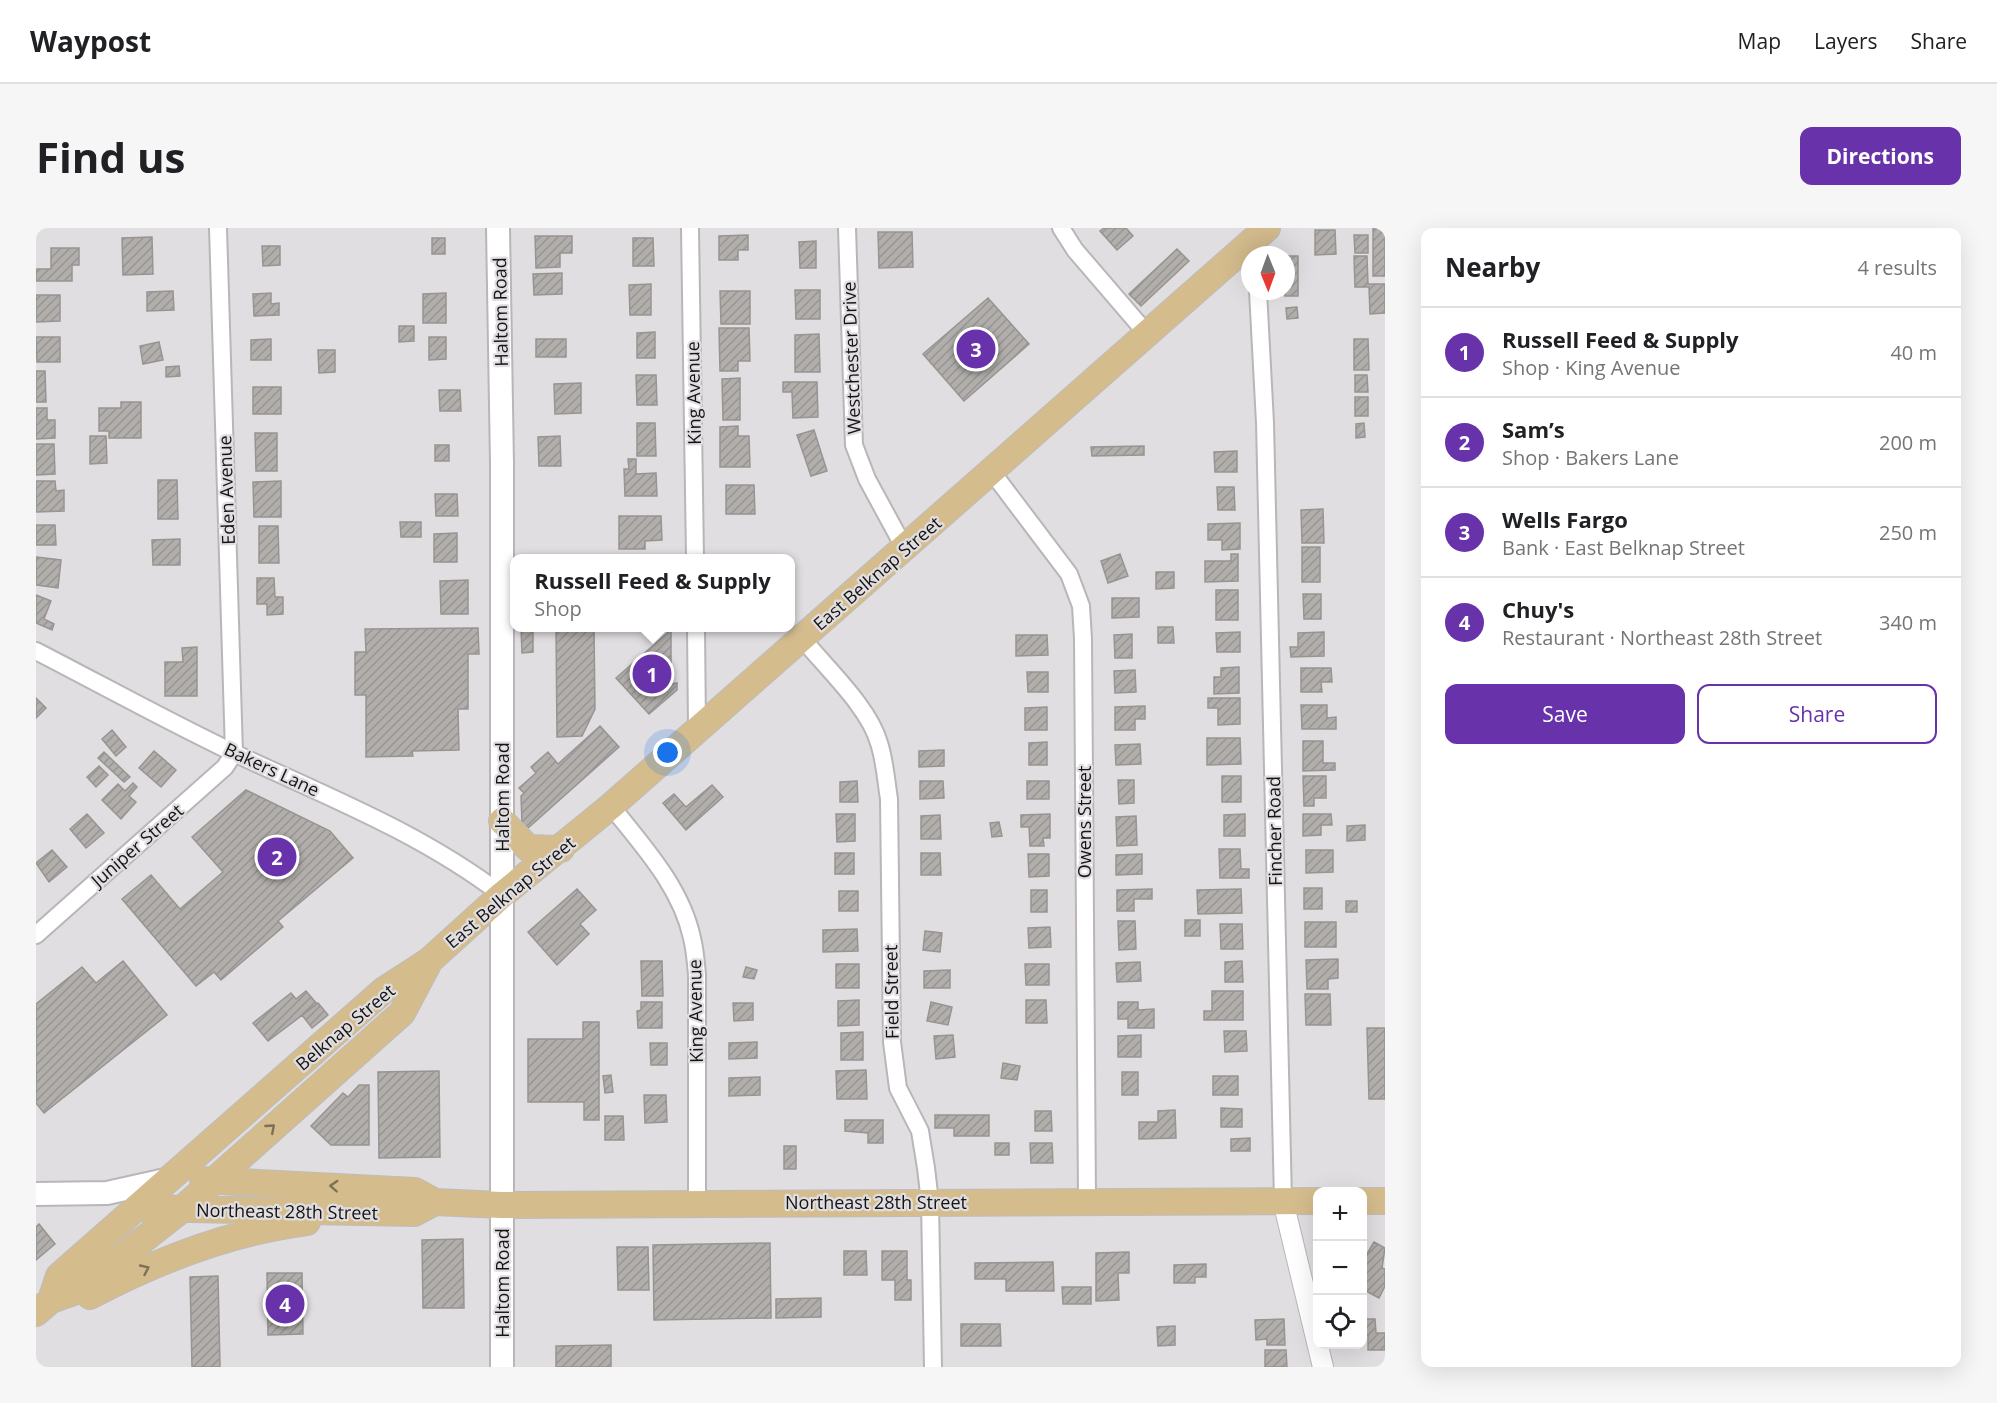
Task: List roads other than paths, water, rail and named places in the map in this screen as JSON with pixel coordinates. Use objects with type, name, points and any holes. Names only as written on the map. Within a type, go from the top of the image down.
[{"type":"main road","name":"Haltom Road","points":[[498,228],[502,464],[502,1367]]},
{"type":"main road","name":"East Belknap Street","points":[[429,961],[502,896],[611,806],[1148,335],[1260,240]]},
{"type":"main road","points":[[502,821],[528,848],[561,849]]},
{"type":"main road","name":"Belknap Street","points":[[44,1307],[80,1290],[181,1210],[402,1013],[429,961]]},
{"type":"main road","name":"Belknap Street","points":[[44,1307],[59,1276],[384,990],[429,961]]},
{"type":"main road","points":[[246,1150],[244,1166],[248,1172],[257,1179],[290,1192]]},
{"type":"main road","points":[[36,1194],[106,1193],[170,1179]]},
{"type":"main road","name":"Northeast 28th Street","points":[[170,1179],[212,1180],[393,1212],[414,1213],[435,1202]]},
{"type":"main road","name":"Northeast 28th Street","points":[[137,1208],[181,1210],[290,1192],[415,1191],[435,1202],[501,1205],[1087,1200],[1313,1201]]},
{"type":"main road","points":[[106,1193],[137,1208]]},
{"type":"main road","points":[[1367,1201],[1385,1201]]},
{"type":"main road","points":[[36,1323],[135,1273],[208,1244],[283,1225],[393,1212]]},
{"type":"street","name":"Eden Avenue","points":[[218,228],[234,753]]},
{"type":"street","name":"King Avenue","points":[[690,228],[695,554]]},
{"type":"street","name":"Westchester Drive","points":[[847,228],[854,445],[867,479],[905,549]]},
{"type":"street","points":[[1060,228],[1075,250],[1148,335]]},
{"type":"street","name":"Fincher Road","points":[[1258,300],[1265,428],[1283,1201],[1323,1367]]},
{"type":"street","name":"Owens Street","points":[[992,472],[1070,574],[1081,606],[1087,1200]]},
{"type":"street","points":[[696,632],[698,728]]},
{"type":"street","name":"Field Street","points":[[802,638],[869,718],[879,742],[889,799],[892,1042],[898,1088],[920,1131],[930,1202],[933,1367]]},
{"type":"street","name":"Bakers Lane","points":[[36,651],[234,753],[402,832],[465,867],[502,896]]},
{"type":"street","name":"Juniper Street","points":[[36,935],[225,767],[234,753]]},
{"type":"street","name":"King Avenue","points":[[611,806],[654,859],[681,905],[692,938],[697,975],[697,1203]]},
{"type":"place","name":"Wells Fargo","points":[[976,349]]},
{"type":"place","name":"Russell Feed & Supply","points":[[652,674]]},
{"type":"place","name":"Sam’s","points":[[277,857]]},
{"type":"place","name":"Chuy's","points":[[285,1304]]}]
